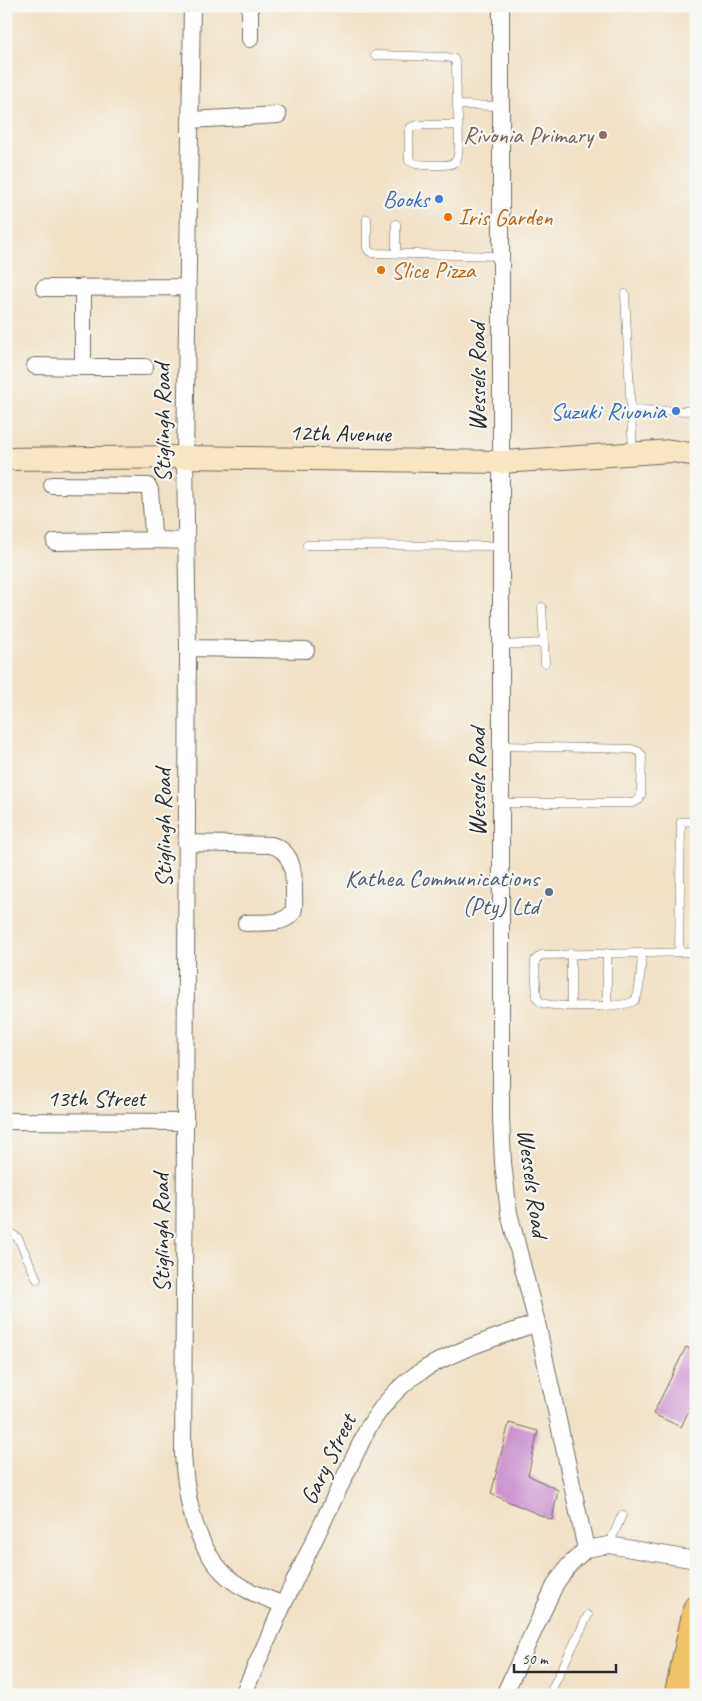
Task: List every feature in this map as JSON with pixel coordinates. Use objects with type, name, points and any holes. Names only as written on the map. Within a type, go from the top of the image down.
[{"type":"main road","name":"12th Avenue","points":[[672,452],[696,445]]},
{"type":"main road","name":"12th Avenue","points":[[6,460],[185,457],[502,462],[672,452],[696,455]]},
{"type":"main road","points":[[676,1695],[696,1608]]},
{"type":"street","name":"Stiglingh Road","points":[[192,6],[185,457],[188,648],[183,1454],[186,1490],[201,1539],[217,1565],[229,1578],[242,1587],[284,1605]]},
{"type":"street","points":[[250,6],[250,40]]},
{"type":"street","name":"Wessels Road","points":[[501,6],[502,1163],[508,1213],[537,1323],[586,1549]]},
{"type":"street","points":[[190,120],[278,115]]},
{"type":"street","points":[[44,288],[187,287]]},
{"type":"street","points":[[83,288],[83,367]]},
{"type":"street","points":[[35,366],[145,368]]},
{"type":"street","points":[[52,485],[148,486],[150,490],[153,534],[159,540]]},
{"type":"street","points":[[54,542],[159,540],[186,542]]},
{"type":"street","points":[[188,648],[306,650]]},
{"type":"street","points":[[186,843],[270,845],[280,848],[285,853],[294,873],[294,909],[289,917],[278,922],[246,923]]},
{"type":"street","name":"13th Street","points":[[6,1121],[186,1122]]},
{"type":"street","name":"Gary Street","points":[[243,1695],[368,1428],[385,1402],[416,1374],[433,1364],[537,1323]]},
{"type":"street","points":[[504,1695],[556,1582],[562,1572],[586,1549],[609,1546],[696,1560]]},
{"type":"lane","points":[[375,55],[448,57],[454,59],[456,64],[458,125],[458,156],[449,165],[415,164],[410,161],[409,131],[411,127],[418,125],[458,125]]},
{"type":"lane","points":[[457,105],[501,106]]},
{"type":"lane","points":[[367,219],[368,252],[501,256]]},
{"type":"lane","points":[[396,224],[396,254]]},
{"type":"lane","points":[[625,294],[633,454]]},
{"type":"lane","points":[[630,410],[696,411]]},
{"type":"lane","points":[[306,545],[501,546]]},
{"type":"lane","points":[[542,607],[545,663]]},
{"type":"lane","points":[[501,645],[543,643]]},
{"type":"lane","points":[[501,746],[631,749],[638,751],[642,755],[641,795],[633,803],[501,803]]},
{"type":"lane","points":[[679,952],[681,822],[696,821]]},
{"type":"lane","points":[[642,953],[637,996],[630,1003],[607,1006],[571,1006],[547,1004],[537,998],[535,960],[541,955],[571,953],[696,952]]},
{"type":"lane","points":[[571,953],[571,1006]]},
{"type":"lane","points":[[607,1006],[608,953]]},
{"type":"lane","points":[[6,1233],[18,1238],[37,1279]]},
{"type":"lane","points":[[609,1546],[622,1515]]},
{"type":"lane","points":[[549,1695],[588,1614]]},
{"type":"building","points":[[686,1347],[696,1352],[696,1411],[690,1408],[681,1427],[653,1414]]},
{"type":"building","points":[[509,1423],[538,1431],[528,1475],[558,1490],[552,1520],[491,1494]]},
{"type":"place","name":"Rivonia Primary","points":[[603,135]]},
{"type":"place","name":"Books","points":[[439,199]]},
{"type":"place","name":"Iris Garden","points":[[448,217]]},
{"type":"place","name":"Slice Pizza","points":[[381,270]]},
{"type":"place","name":"Suzuki Rivonia","points":[[676,411]]},
{"type":"place","name":"Kathea Communications (Pty) Ltd","points":[[549,892]]}]
